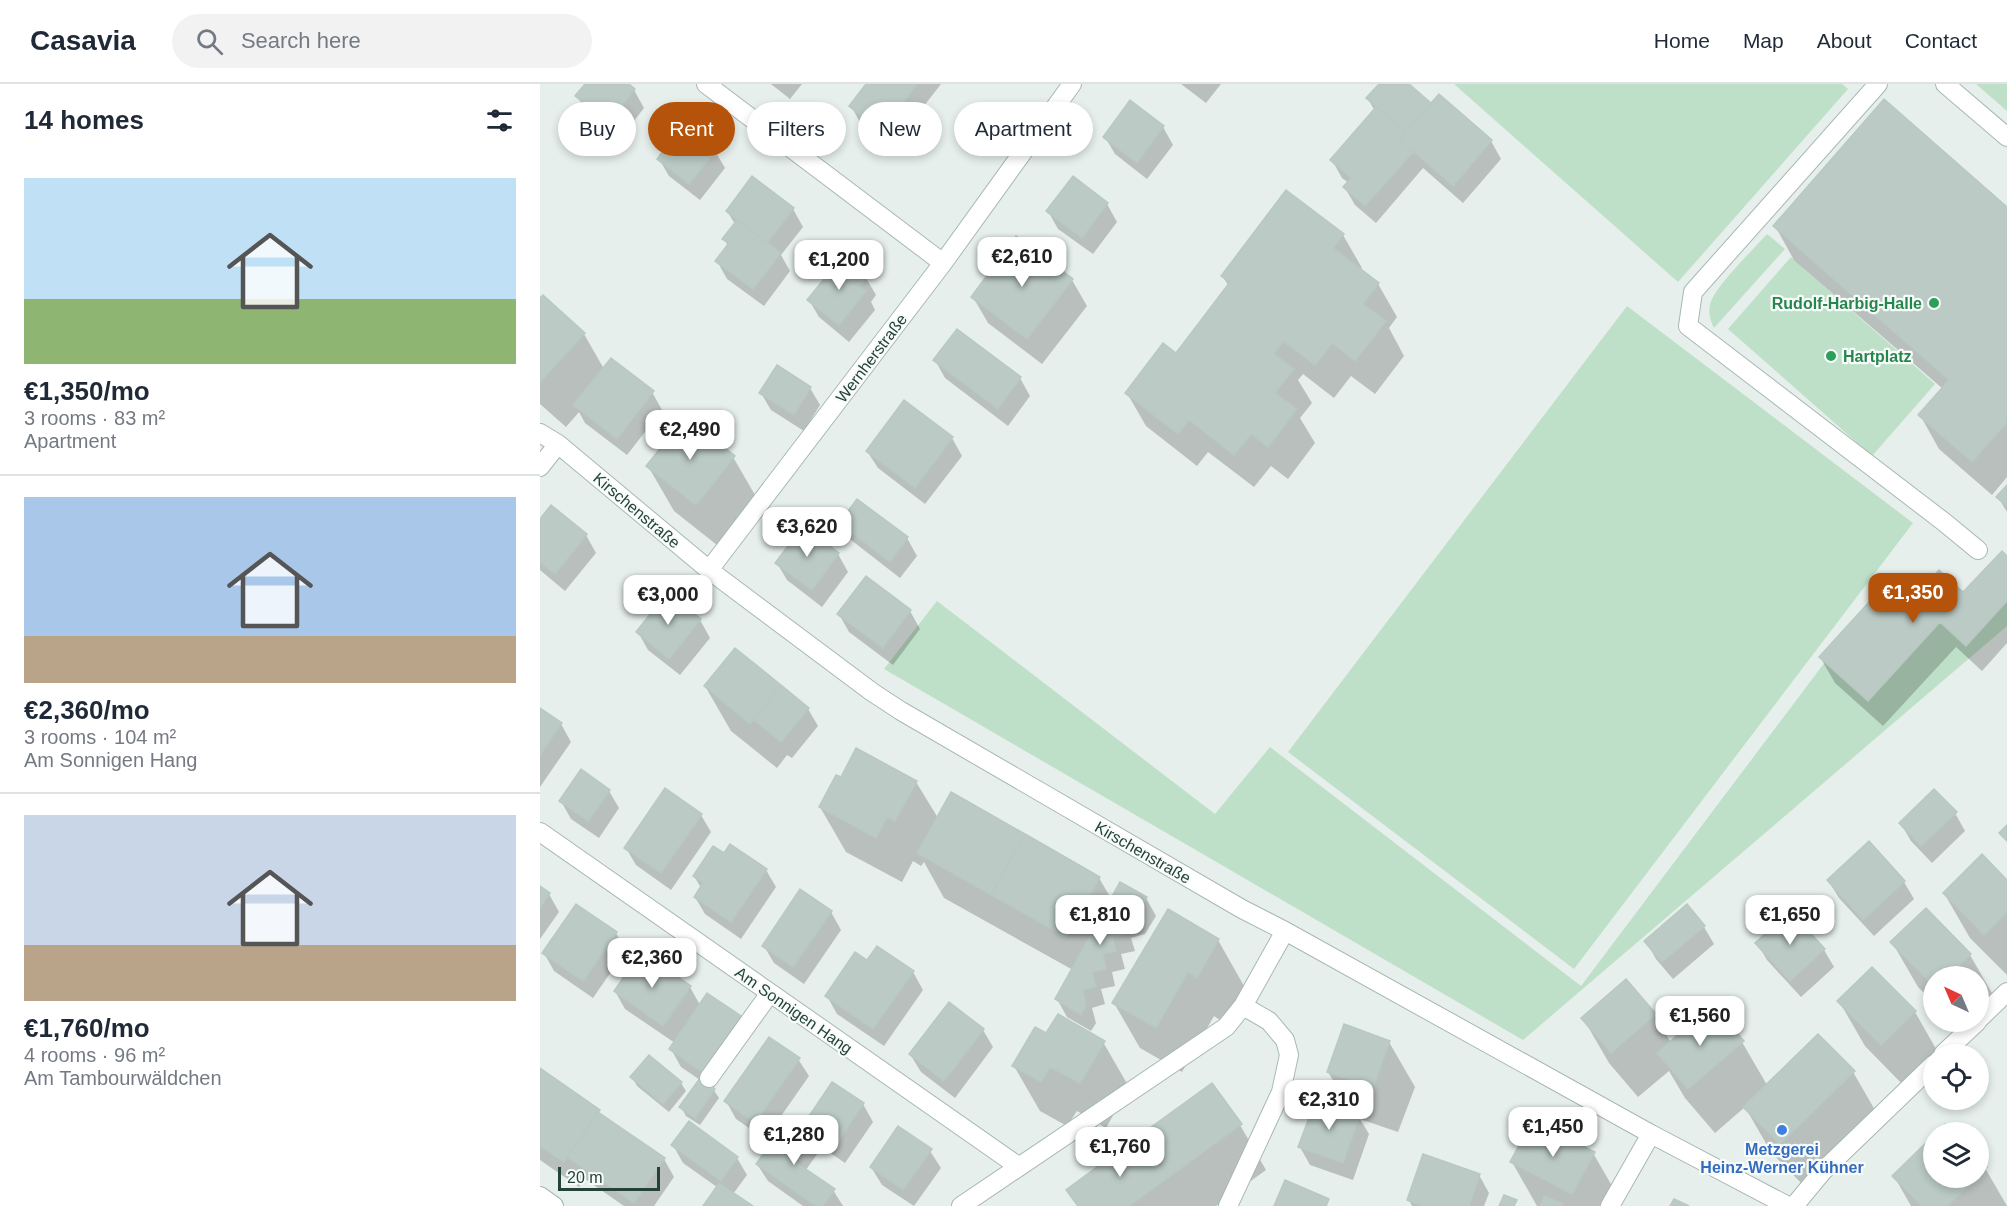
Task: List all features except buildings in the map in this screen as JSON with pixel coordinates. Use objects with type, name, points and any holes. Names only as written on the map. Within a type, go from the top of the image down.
[{"type":"street","points":[[706,84],[943,263]]},
{"type":"street","name":"Wernherstraße","points":[[709,570],[943,263],[1072,84]]},
{"type":"street","points":[[1878,84],[1693,292],[1688,326],[1978,550]]},
{"type":"street","points":[[1945,84],[2007,137]]},
{"type":"street","name":"Kirschenstraße","points":[[540,433],[558,444],[709,570],[872,692],[901,711],[1242,909],[1651,1134],[1788,1206]]},
{"type":"street","points":[[540,467],[558,444]]},
{"type":"street","name":"Am Sonnigen Hang","points":[[540,832],[1018,1166]]},
{"type":"street","points":[[961,1206],[1226,1027],[1243,1006],[1285,931]]},
{"type":"street","points":[[1989,1010],[2007,992]]},
{"type":"street","points":[[709,1078],[770,993]]},
{"type":"street","points":[[1228,1206],[1281,1092],[1289,1055],[1285,1040],[1269,1022],[1243,1006]]},
{"type":"street","points":[[1954,1044],[1966,1032]]},
{"type":"street","points":[[1794,1206],[1823,1171],[1923,1075]]},
{"type":"street","points":[[1610,1206],[1651,1134]]},
{"type":"street","points":[[540,1196],[554,1206]]},
{"type":"green space","points":[[1454,84],[1842,84],[1848,89],[1678,282]]},
{"type":"green space","points":[[1976,84],[2007,84],[2007,111]]},
{"type":"green space","points":[[1767,234],[1785,249],[1714,328],[1709,311],[1718,289]]},
{"type":"green space","name":"Hartplatz","points":[[1791,257],[1935,384],[1872,456],[1728,329]]},
{"type":"green space","points":[[1627,306],[1913,523],[1574,969],[1288,752]]},
{"type":"green space","points":[[937,601],[1215,814],[1270,747],[1581,986],[1825,662],[1868,701],[1940,622],[1966,646],[2007,601],[2007,626],[1523,1040],[884,669]]},
{"type":"place","name":"Rudolf-Harbig-Halle","points":[[1934,303]]},
{"type":"place","name":"Hartplatz","points":[[1831,356]]},
{"type":"place","name":"Metzgerei Heinz-Werner Kühner","points":[[1782,1130]]}]
